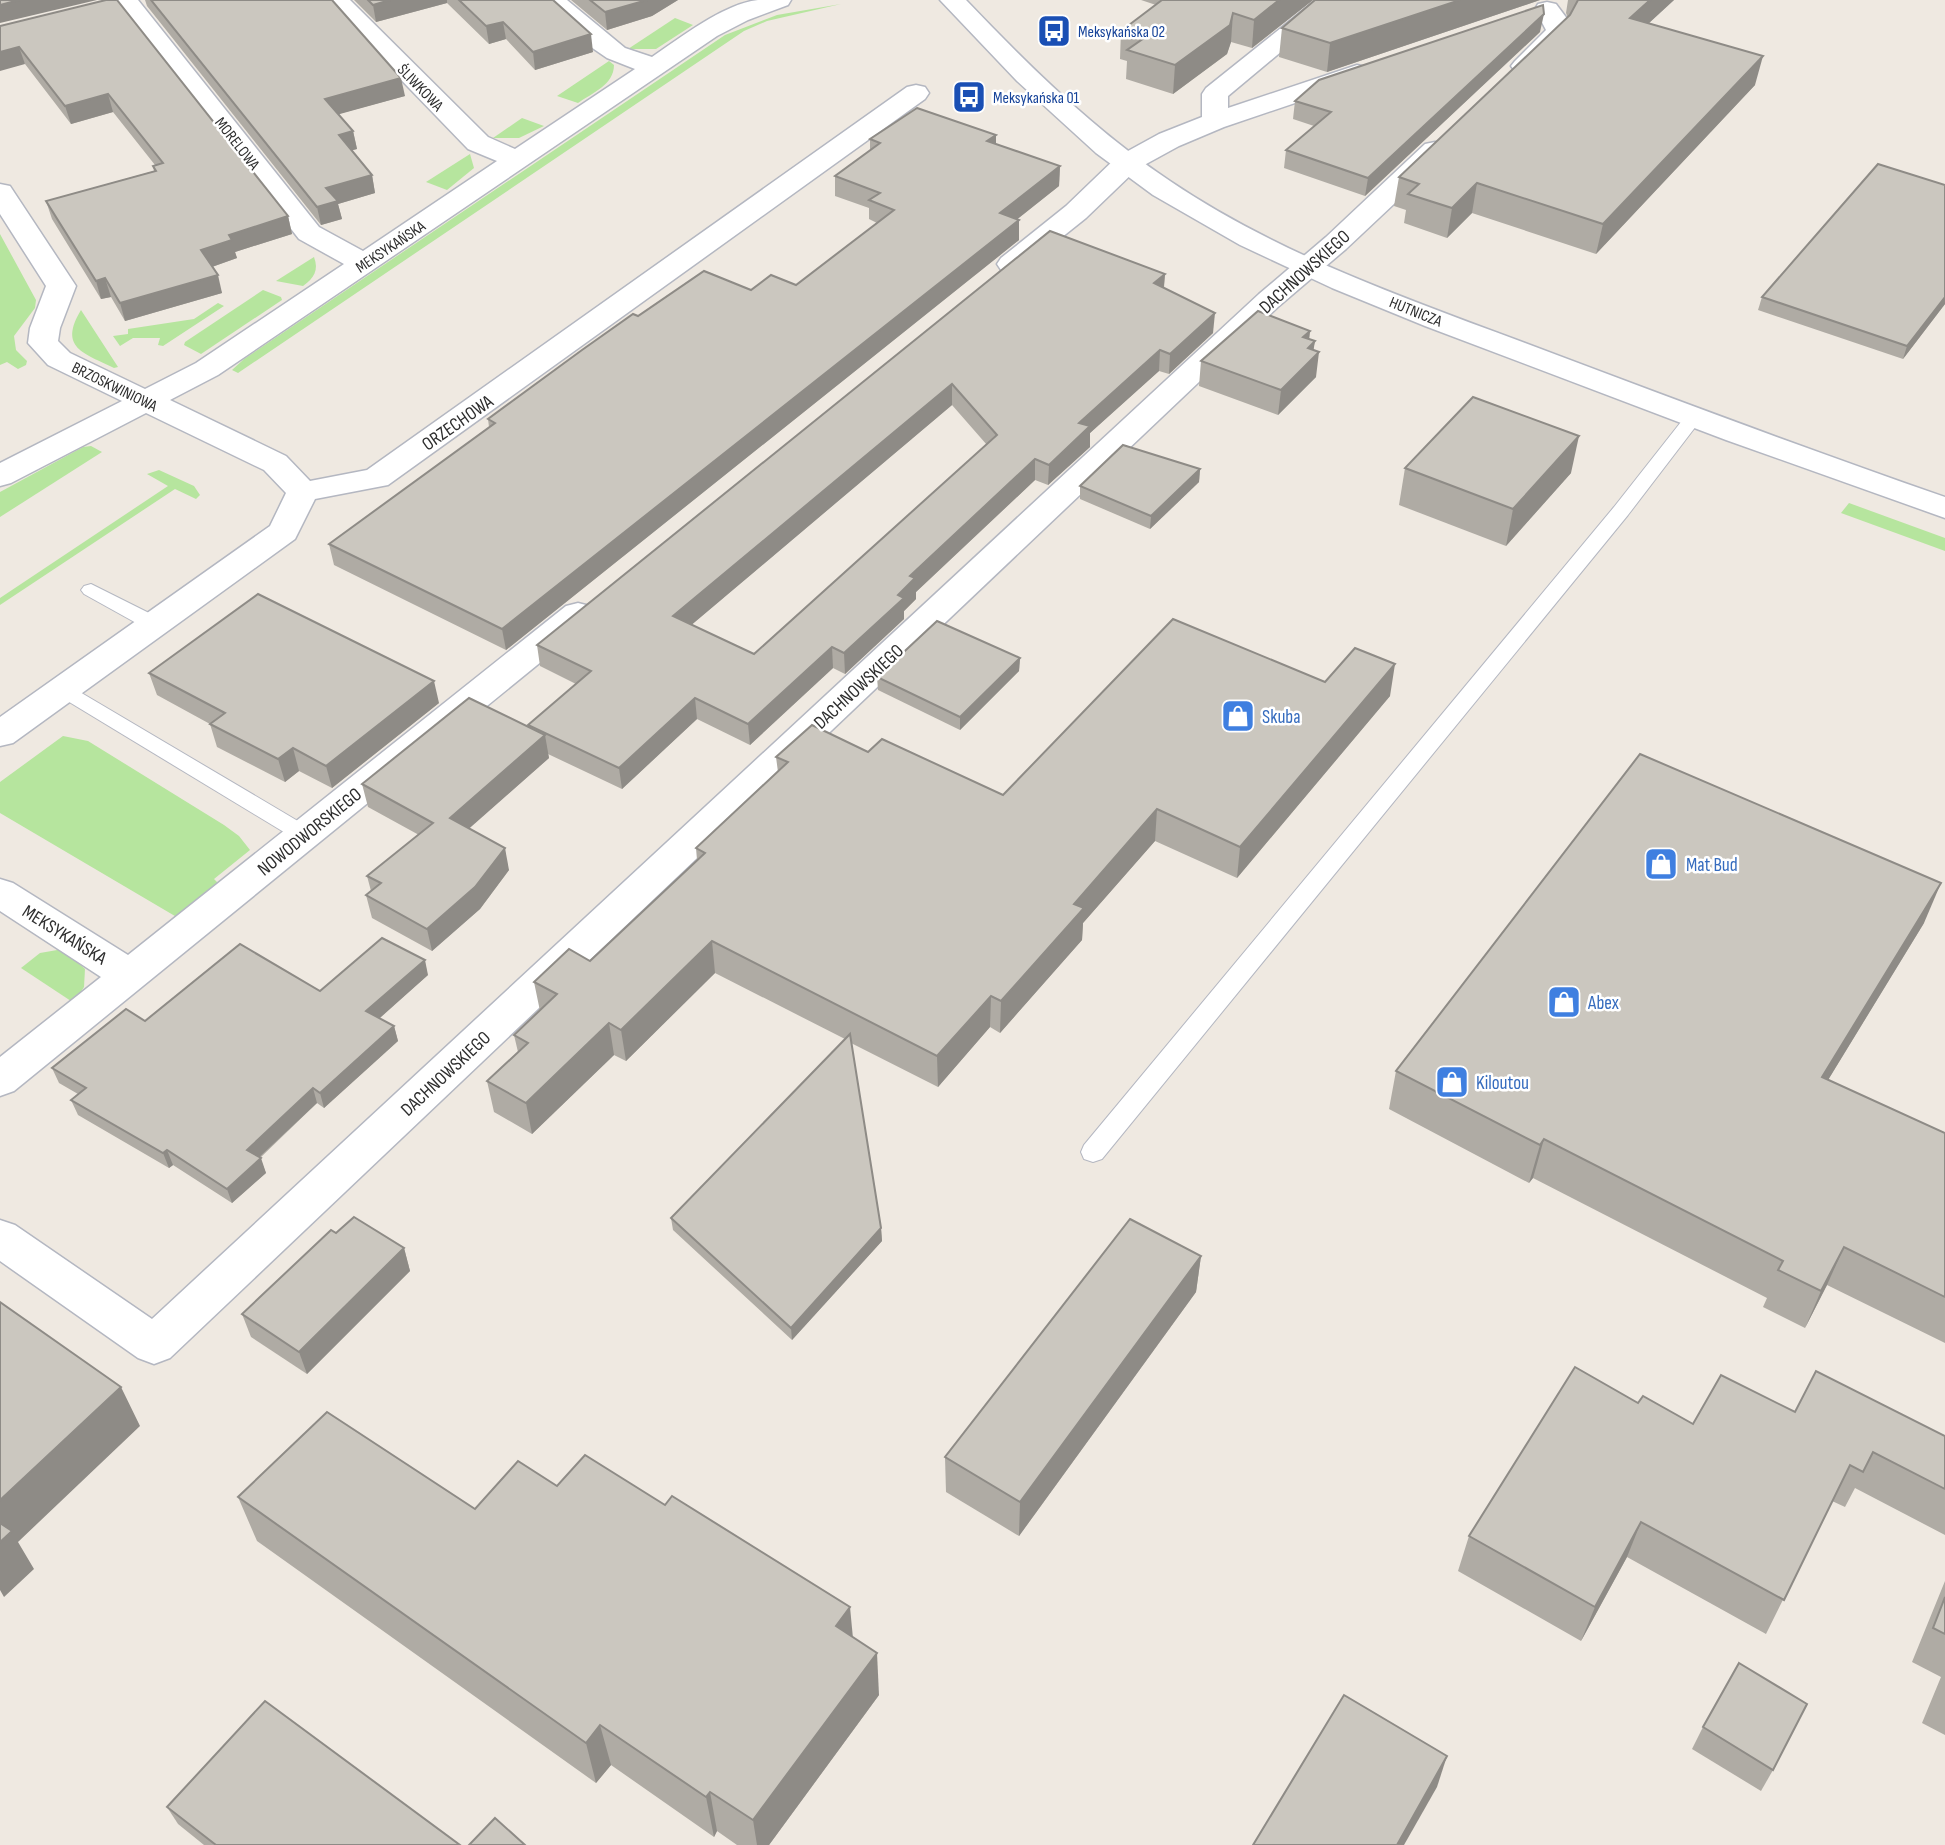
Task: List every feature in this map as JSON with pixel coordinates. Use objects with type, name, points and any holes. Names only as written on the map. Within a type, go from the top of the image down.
[{"type":"street","name":"ŚLIWKOWA","points":[[336,0],[478,143],[516,160]]},
{"type":"street","points":[[552,0],[616,53],[654,67]]},
{"type":"street","name":"HUTNICZA","points":[[952,0],[1065,113],[1127,163],[1164,189],[1249,238],[1307,267],[1454,327],[1945,508]]},
{"type":"street","points":[[1215,121],[1215,94],[1331,0]]},
{"type":"street","points":[[100,9],[132,1]]},
{"type":"street","name":"MORELOWA","points":[[132,1],[309,233],[325,244],[365,263]]},
{"type":"street","name":"MEKSYKAŃSKA","points":[[0,476],[207,369],[708,31],[739,15],[778,1]]},
{"type":"street","points":[[1505,84],[1559,30],[1559,4],[1521,18]]},
{"type":"street","points":[[989,282],[1076,212],[1127,163],[1170,140],[1215,121],[1381,65]]},
{"type":"street","name":"ORZECHOWA","points":[[303,492],[377,478],[916,93]]},
{"type":"street","name":"DACHNOWSKIEGO","points":[[0,1238],[154,1345],[1216,350],[1455,131]]},
{"type":"street","name":"BRZOSKWINIOWA","points":[[0,192],[61,286],[58,303],[42,327],[43,343],[59,359],[275,463],[303,492]]},
{"type":"street","points":[[0,734],[283,532],[303,492]]},
{"type":"street","name":"NOWODWORSKIEGO","points":[[0,1080],[598,598]]},
{"type":"street","name":"MEKSYKAŃSKA","points":[[0,894],[130,975]]},
{"type":"lane","points":[[1093,1152],[1621,511],[1694,417]]},
{"type":"lane","points":[[92,590],[154,624]]},
{"type":"lane","points":[[62,690],[304,835]]},
{"type":"green space","points":[[841,4],[767,21],[744,31],[238,373],[232,370],[244,359],[725,35],[777,15]]},
{"type":"green space","points":[[675,18],[693,25],[656,49],[628,49]]},
{"type":"green space","points":[[609,61],[614,65],[613,72],[596,92],[578,103],[557,96]]},
{"type":"green space","points":[[522,118],[544,126],[519,138],[493,138]]},
{"type":"green space","points":[[470,154],[474,168],[447,190],[426,182]]},
{"type":"green space","points":[[0,234],[36,300],[35,308],[14,336],[16,350],[27,361],[26,365],[18,369],[7,362],[0,365]]},
{"type":"green space","points":[[314,257],[314,273],[303,286],[276,281]]},
{"type":"green space","points":[[263,290],[281,297],[282,300],[201,354],[184,345],[185,342]]},
{"type":"green space","points":[[218,303],[224,306],[163,346],[158,345],[160,338],[133,338],[120,346],[113,336],[128,334],[128,329],[194,319]]},
{"type":"green space","points":[[81,310],[118,367],[114,368],[84,353],[73,341],[72,333]]},
{"type":"green space","points":[[91,446],[102,452],[0,517],[0,492],[83,447]]},
{"type":"green space","points":[[159,470],[194,486],[200,495],[196,499],[175,489],[0,605],[0,598],[168,486],[147,474]]},
{"type":"green space","points":[[1849,503],[1945,538],[1945,551],[1841,513]]},
{"type":"green space","points":[[63,736],[88,741],[224,825],[239,836],[250,850],[214,879],[221,886],[180,919],[0,813],[0,782]]},
{"type":"green space","points":[[63,949],[85,969],[84,987],[74,1003],[21,968],[40,953]]},
{"type":"building","points":[[0,0],[19,0],[0,5]]},
{"type":"building","points":[[106,0],[117,0],[288,216],[229,235],[232,240],[201,250],[218,275],[120,303],[105,278],[96,281],[46,201],[156,171],[153,166],[163,163],[108,94],[65,106],[19,47],[0,52],[0,26]]},
{"type":"building","points":[[151,0],[332,0],[401,78],[325,99],[353,131],[339,135],[372,175],[326,188],[338,201],[317,207]]},
{"type":"building","points":[[368,0],[390,0],[373,5]]},
{"type":"building","points":[[459,0],[553,0],[591,34],[533,52],[503,22],[486,26]]},
{"type":"building","points":[[590,0],[647,0],[605,12]]},
{"type":"building","points":[[1162,0],[1279,0],[1254,20],[1233,13],[1230,25],[1175,65],[1127,50],[1144,38],[1121,31]]},
{"type":"building","points":[[1315,0],[1460,0],[1330,43],[1282,28]]},
{"type":"building","points":[[1578,0],[1650,0],[1630,18],[1763,56],[1603,224],[1477,183],[1452,208],[1408,194],[1419,184],[1399,177],[1570,15]]},
{"type":"building","points":[[1543,5],[1544,14],[1368,178],[1286,150],[1331,112],[1295,101],[1319,80]]},
{"type":"building","points":[[917,108],[996,135],[987,141],[1060,166],[1000,213],[1019,220],[502,629],[329,544],[495,423],[488,419],[582,350],[633,314],[638,316],[704,271],[751,290],[771,275],[796,285],[894,210],[869,200],[880,193],[835,176],[880,143],[870,139]]},
{"type":"building","points":[[1878,164],[1945,185],[1945,297],[1907,346],[1762,297]]},
{"type":"building","points":[[1050,231],[1165,274],[1154,283],[1215,313],[1170,354],[1160,350],[1079,423],[1090,426],[1049,465],[1035,459],[910,576],[915,578],[898,595],[904,598],[844,653],[832,647],[748,724],[695,698],[619,768],[528,725],[591,671],[537,645]],"holes":[[[952,384],[997,435],[754,654],[673,616]]]},
{"type":"building","points":[[1258,311],[1310,331],[1303,337],[1315,341],[1308,348],[1319,352],[1281,390],[1201,361]]},
{"type":"building","points":[[1473,397],[1579,436],[1513,509],[1405,468]]},
{"type":"building","points":[[1123,445],[1200,469],[1151,516],[1080,486]]},
{"type":"building","points":[[258,594],[434,681],[326,766],[293,748],[278,759],[210,724],[225,713],[149,673]]},
{"type":"building","points":[[1173,619],[1325,682],[1355,648],[1395,664],[1240,847],[1157,809],[1074,904],[1084,908],[1001,1001],[991,996],[937,1056],[712,941],[621,1030],[609,1023],[526,1103],[487,1081],[528,1043],[514,1035],[557,994],[534,982],[569,949],[590,961],[705,853],[696,848],[788,762],[776,757],[812,725],[868,752],[882,739],[1003,795]]},
{"type":"building","points":[[937,621],[1020,658],[960,717],[877,677]]},
{"type":"building","points":[[469,698],[545,735],[450,818],[505,848],[475,887],[427,929],[366,895],[381,883],[367,876],[433,823],[362,784]]},
{"type":"building","points":[[1640,754],[1941,883],[1822,1077],[1945,1133],[1945,1297],[1844,1247],[1821,1291],[1778,1270],[1783,1261],[1544,1139],[1540,1145],[1396,1071]]},
{"type":"building","points":[[382,938],[425,960],[366,1011],[394,1026],[320,1093],[313,1088],[247,1150],[261,1158],[227,1189],[167,1150],[163,1153],[71,1100],[86,1088],[52,1068],[126,1009],[145,1021],[240,944],[320,991]]},
{"type":"building","points":[[850,1034],[881,1228],[791,1328],[671,1218]]},
{"type":"building","points":[[354,1217],[404,1248],[299,1352],[242,1314],[331,1230],[336,1233]]},
{"type":"building","points":[[1130,1219],[1201,1256],[1020,1502],[945,1457]]},
{"type":"building","points":[[0,1302],[121,1387],[0,1500]]},
{"type":"building","points":[[1575,1367],[1638,1403],[1643,1396],[1693,1424],[1721,1375],[1795,1412],[1816,1371],[1945,1436],[1945,1489],[1873,1452],[1863,1472],[1850,1465],[1784,1600],[1641,1522],[1595,1607],[1469,1536]]},
{"type":"building","points":[[327,1412],[475,1509],[518,1461],[557,1486],[585,1455],[665,1505],[672,1496],[850,1607],[836,1626],[877,1653],[753,1820],[710,1792],[706,1797],[600,1725],[586,1743],[238,1497]]},
{"type":"building","points":[[0,1523],[12,1531],[0,1542]]},
{"type":"building","points":[[1945,1597],[1945,1634],[1933,1628]]},
{"type":"building","points":[[1739,1663],[1807,1704],[1773,1770],[1703,1727]]},
{"type":"building","points":[[1344,1695],[1447,1756],[1397,1845],[1253,1845]]},
{"type":"building","points":[[265,1701],[460,1845],[216,1845],[167,1807]]},
{"type":"building","points":[[495,1818],[525,1845],[469,1845]]},
{"type":"place","name":"Meksykańska 02","points":[[1054,31]]},
{"type":"place","name":"Meksykańska 01","points":[[969,97]]},
{"type":"place","name":"Skuba","points":[[1238,716]]},
{"type":"place","name":"Mat Bud","points":[[1661,864]]},
{"type":"place","name":"Abex","points":[[1564,1002]]},
{"type":"place","name":"Kiloutou","points":[[1452,1082]]}]
